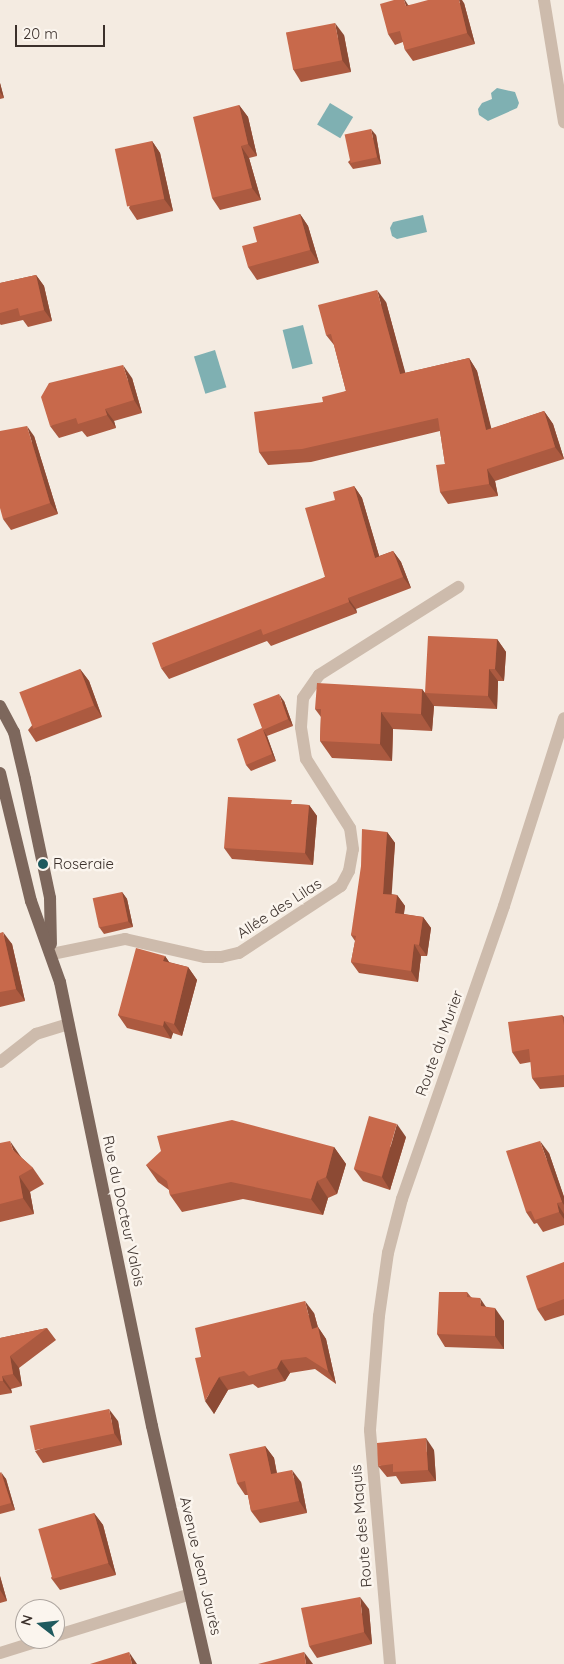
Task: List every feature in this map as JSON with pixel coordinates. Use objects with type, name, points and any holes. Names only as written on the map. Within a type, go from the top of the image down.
[{"type":"main road","name":"Rue du Docteur Valois","points":[[0,706],[14,732],[50,898],[52,954]]},
{"type":"main road","name":"Rue du Docteur Valois","points":[[0,773],[30,901],[52,954],[164,1476]]},
{"type":"main road","name":"Avenue Jean Jaurès","points":[[164,1476],[206,1664]]},
{"type":"street","points":[[544,0],[564,122]]},
{"type":"street","name":"Allée des Lilas","points":[[52,954],[125,939],[205,957],[221,958],[239,953],[341,886],[349,871],[353,849],[350,828],[306,759],[301,727],[303,698],[320,675],[458,587]]},
{"type":"street","name":"Route du Murier","points":[[372,1385],[388,1253],[402,1199],[504,906],[564,718]]},
{"type":"street","points":[[0,1062],[36,1034],[68,1024]]},
{"type":"street","name":"Route des Maquis","points":[[372,1385],[372,1469],[390,1664]]},
{"type":"street","points":[[65,1633],[191,1594]]},
{"type":"street","points":[[0,1653],[15,1648]]},
{"type":"water","points":[[497,88],[515,92],[519,103],[517,108],[488,121],[479,115],[478,109],[482,103],[492,99],[491,93]]},
{"type":"water","points":[[330,103],[353,117],[340,138],[317,124]]},
{"type":"water","points":[[423,215],[427,232],[397,239],[392,236],[390,228],[393,222]]},
{"type":"water","points":[[303,325],[313,364],[292,369],[283,330]]},
{"type":"water","points":[[215,350],[226,387],[205,394],[194,356]]},
{"type":"building","points":[[394,0],[404,0],[406,6],[428,0],[459,0],[467,33],[405,50],[400,31],[388,34],[380,4]]},
{"type":"building","points":[[335,23],[342,60],[293,70],[286,33]]},
{"type":"building","points":[[239,105],[248,144],[241,146],[252,188],[212,198],[193,117]]},
{"type":"building","points":[[371,129],[377,157],[351,163],[345,135]]},
{"type":"building","points":[[152,141],[164,199],[127,207],[115,149]]},
{"type":"building","points":[[300,214],[310,250],[248,267],[242,246],[257,242],[253,227]]},
{"type":"building","points":[[36,275],[44,310],[20,316],[18,308],[0,313],[0,283]]},
{"type":"building","points":[[377,290],[400,374],[469,358],[486,430],[544,411],[555,447],[487,469],[489,484],[440,492],[436,465],[445,464],[438,418],[302,449],[259,452],[254,412],[323,402],[322,397],[346,391],[331,334],[326,335],[318,305]]},
{"type":"building","points":[[123,365],[134,400],[105,409],[107,415],[78,424],[76,418],[50,426],[41,397],[49,383]]},
{"type":"building","points":[[27,426],[50,503],[3,519],[0,508],[0,431]]},
{"type":"building","points":[[354,486],[375,558],[393,551],[403,577],[348,598],[349,602],[263,635],[261,629],[161,668],[152,643],[325,577],[305,508],[335,500],[333,492]]},
{"type":"building","points":[[428,636],[497,639],[495,669],[489,669],[488,696],[425,693]]},
{"type":"building","points":[[80,669],[94,705],[33,729],[19,692]]},
{"type":"building","points":[[317,683],[422,689],[421,714],[381,712],[380,744],[320,741],[321,709],[315,709]]},
{"type":"building","points":[[279,694],[288,719],[263,730],[272,754],[246,765],[237,739],[262,728],[253,704]]},
{"type":"building","points":[[228,797],[292,800],[291,804],[309,805],[305,853],[224,848]]},
{"type":"building","points":[[362,829],[387,832],[383,894],[397,895],[395,913],[423,917],[419,945],[414,944],[411,971],[351,962],[356,936],[351,935],[361,866]]},
{"type":"building","points":[[122,892],[128,921],[99,928],[93,898]]},
{"type":"building","points":[[3,932],[16,989],[0,992],[0,933]]},
{"type":"building","points":[[136,948],[165,956],[163,961],[188,967],[174,1024],[164,1021],[163,1026],[118,1015]]},
{"type":"building","points":[[562,1015],[564,1025],[564,1075],[532,1078],[529,1049],[512,1052],[508,1022]]},
{"type":"building","points":[[369,1116],[397,1124],[382,1177],[354,1169]]},
{"type":"building","points":[[232,1120],[334,1147],[326,1177],[317,1181],[311,1199],[231,1182],[170,1195],[167,1181],[146,1165],[161,1151],[157,1136]]},
{"type":"building","points":[[10,1141],[13,1150],[33,1168],[19,1176],[23,1198],[0,1204],[0,1143]]},
{"type":"building","points":[[540,1141],[562,1202],[557,1203],[559,1212],[535,1220],[531,1211],[526,1212],[506,1151]]},
{"type":"building","points":[[564,1262],[564,1299],[537,1309],[526,1276]]},
{"type":"building","points":[[439,1292],[467,1292],[467,1297],[480,1298],[481,1306],[495,1308],[495,1336],[437,1334]]},
{"type":"building","points":[[305,1301],[312,1329],[318,1327],[328,1371],[306,1357],[281,1360],[277,1368],[249,1376],[244,1371],[219,1377],[205,1401],[195,1358],[201,1357],[195,1328]]},
{"type":"building","points":[[47,1328],[10,1356],[13,1374],[2,1376],[3,1381],[0,1381],[0,1338]]},
{"type":"building","points":[[109,1409],[114,1433],[35,1450],[30,1426]]},
{"type":"building","points":[[426,1438],[428,1470],[393,1472],[393,1464],[378,1466],[377,1443]]},
{"type":"building","points":[[265,1446],[271,1474],[292,1470],[299,1501],[251,1511],[245,1481],[237,1483],[229,1454]]},
{"type":"building","points":[[0,1473],[11,1503],[0,1506]]},
{"type":"building","points":[[94,1513],[108,1563],[53,1579],[38,1529]]},
{"type":"building","points":[[360,1597],[364,1632],[309,1646],[301,1608]]},
{"type":"building","points":[[129,1652],[132,1664],[90,1664]]},
{"type":"building","points":[[304,1652],[306,1664],[258,1664]]},
{"type":"place","name":"Roseraie","points":[[43,864]]}]
